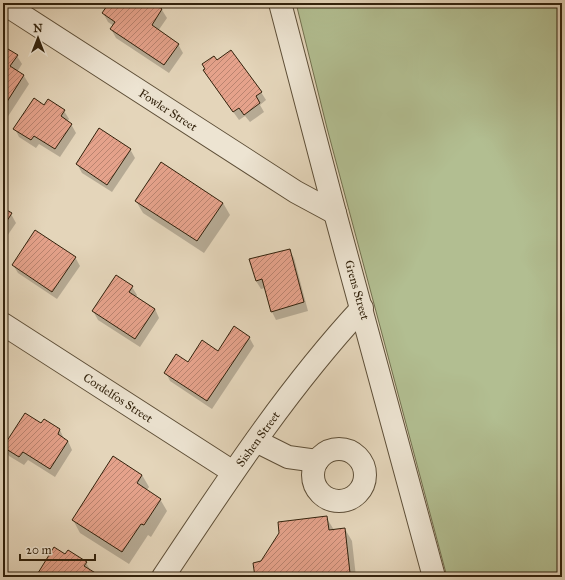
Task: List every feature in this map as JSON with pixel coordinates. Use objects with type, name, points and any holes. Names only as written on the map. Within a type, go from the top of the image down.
[{"type":"street","name":"Grens Street","points":[[280,3],[335,213],[434,577]]},
{"type":"street","name":"Fowler Street","points":[[3,4],[296,192],[335,213]]},
{"type":"street","name":"Sishen Street","points":[[163,577],[233,472],[312,364],[362,308]]},
{"type":"street","name":"Cordelfos Street","points":[[3,325],[233,472]]},
{"type":"street","points":[[256,441],[288,456],[317,461]]},
{"type":"green space","points":[[296,3],[562,3],[562,577],[447,577],[327,128]]},
{"type":"building","points":[[109,3],[140,3],[143,5],[144,3],[154,3],[162,9],[152,25],[179,44],[164,65],[110,29],[115,22],[102,13]]},
{"type":"building","points":[[3,46],[18,55],[10,66],[24,75],[3,108]]},
{"type":"building","points":[[231,50],[262,92],[256,96],[260,103],[244,115],[239,108],[233,112],[203,70],[205,69],[202,64],[214,56],[217,60]]},
{"type":"building","points":[[34,98],[44,105],[48,99],[65,110],[61,116],[72,124],[55,149],[34,136],[31,140],[13,129]]},
{"type":"building","points":[[99,128],[131,149],[107,185],[76,164]]},
{"type":"building","points":[[161,162],[223,203],[197,241],[135,201]]},
{"type":"building","points":[[3,208],[12,213],[3,227]]},
{"type":"building","points":[[35,230],[76,257],[52,292],[12,265]]},
{"type":"building","points":[[290,249],[304,302],[271,312],[262,279],[256,281],[249,259]]},
{"type":"building","points":[[116,275],[133,286],[129,292],[155,309],[135,339],[92,311]]},
{"type":"building","points":[[234,326],[250,337],[207,401],[164,373],[176,354],[188,362],[202,340],[218,351]]},
{"type":"building","points":[[25,413],[41,423],[44,419],[60,429],[58,434],[68,441],[50,469],[23,452],[19,457],[3,447]]},
{"type":"building","points":[[113,456],[142,475],[137,483],[161,499],[144,525],[141,524],[122,552],[72,520]]},
{"type":"building","points":[[327,516],[329,530],[345,528],[350,573],[338,574],[336,577],[255,577],[253,563],[261,561],[279,533],[278,522]]},
{"type":"building","points":[[54,547],[65,554],[68,550],[87,562],[84,566],[102,577],[45,577],[38,573]]}]
